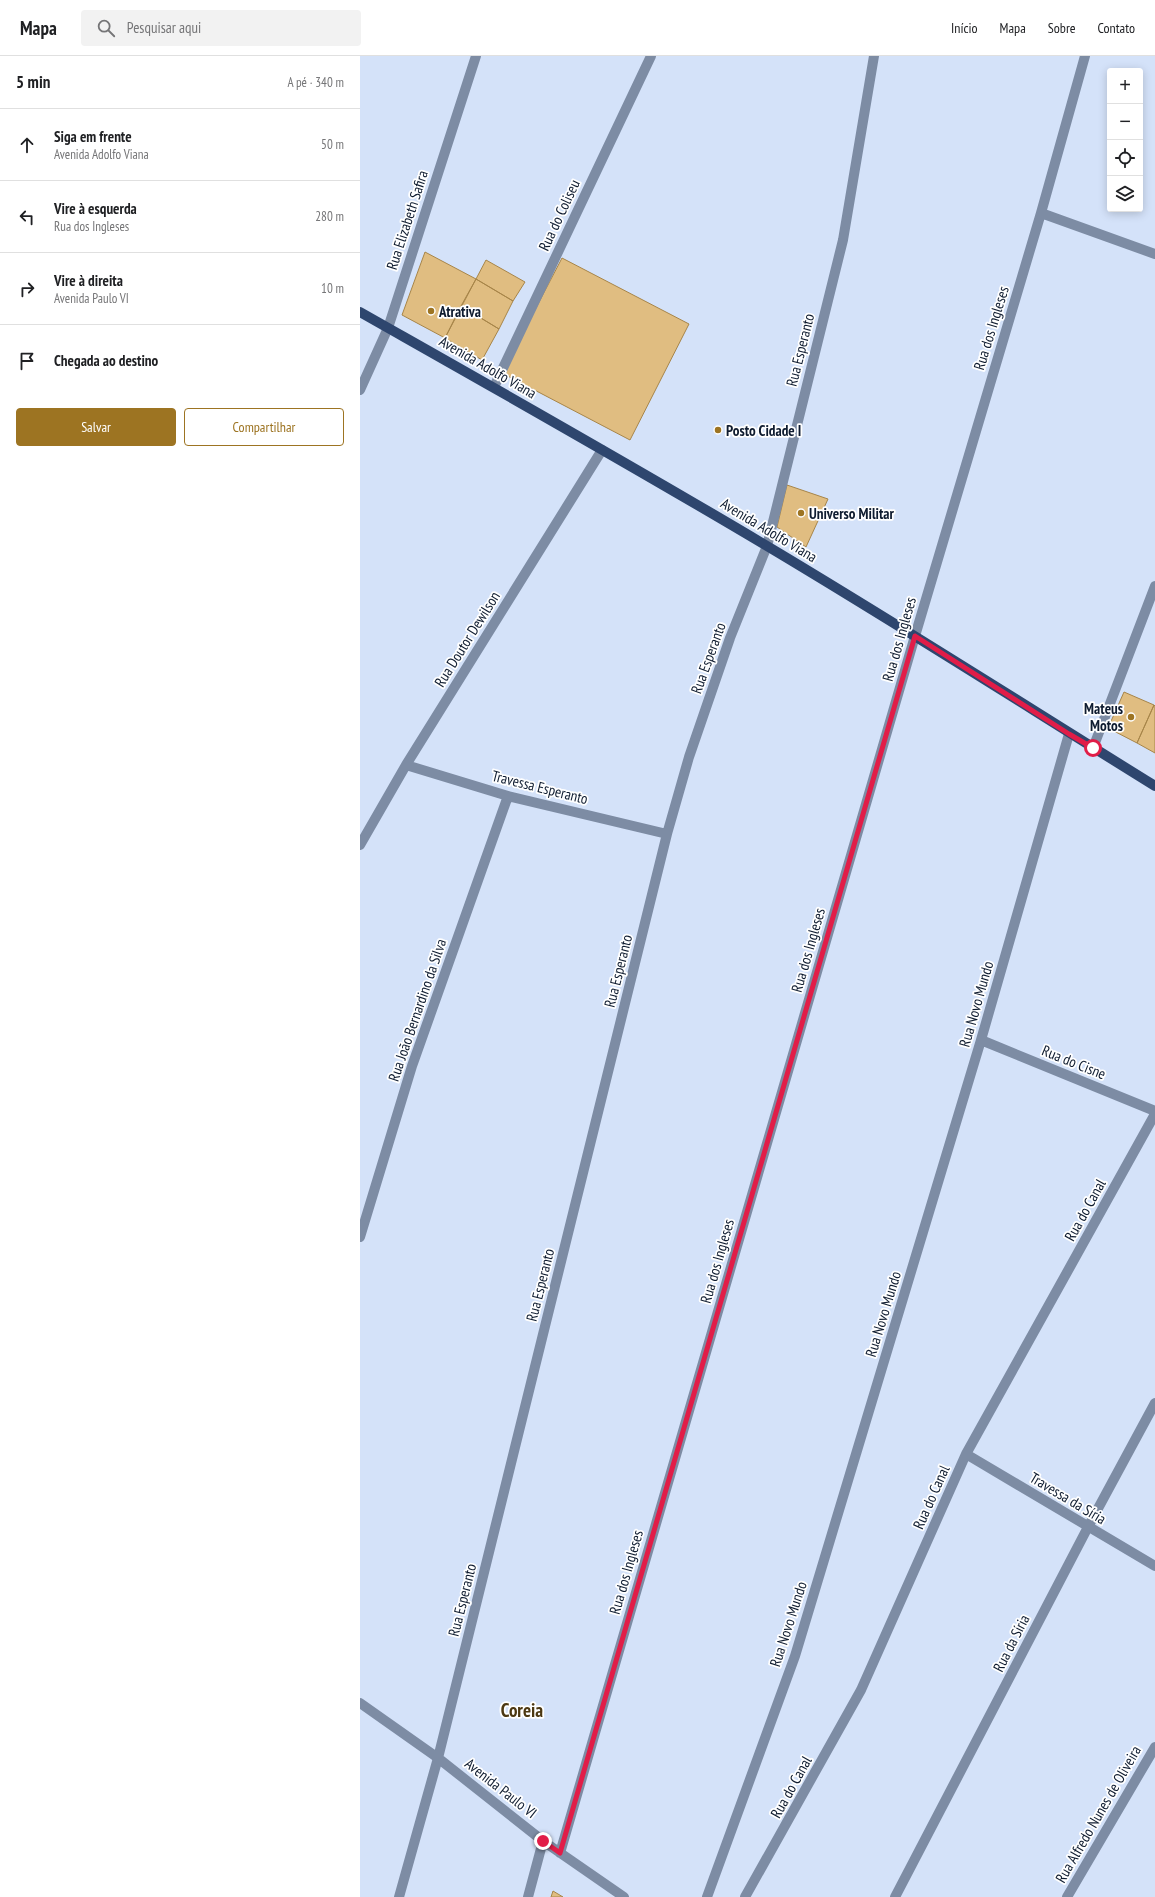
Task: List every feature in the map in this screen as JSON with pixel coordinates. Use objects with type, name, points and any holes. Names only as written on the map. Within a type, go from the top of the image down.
[{"type":"main road","name":"Avenida Adolfo Viana","points":[[360,312],[494,387],[767,546],[915,636],[1069,734],[1155,786]]},
{"type":"street","name":"Rua Elizabeth Safira","points":[[360,390],[388,328],[476,56]]},
{"type":"street","name":"Rua do Coliseu","points":[[494,387],[651,56]]},
{"type":"street","name":"Rua Esperanto","points":[[399,1897],[438,1758],[667,834],[689,757],[720,668],[767,546],[843,240],[874,56]]},
{"type":"street","name":"Rua dos Ingleses","points":[[560,1853],[915,636],[1041,213],[1084,56]]},
{"type":"street","points":[[1041,213],[1155,254]]},
{"type":"street","name":"Rua Doutor Dewilson","points":[[360,845],[406,765],[602,450]]},
{"type":"street","points":[[1093,748],[1155,586]]},
{"type":"street","name":"Rua Novo Mundo","points":[[707,1897],[795,1656],[981,1040],[1069,734]]},
{"type":"street","name":"Travessa Esperanto","points":[[406,765],[508,796],[667,834]]},
{"type":"street","name":"Rua João Bernardino da Silva","points":[[360,1237],[412,1066],[508,796]]},
{"type":"street","name":"Rua do Cisne","points":[[981,1040],[1155,1112]]},
{"type":"street","name":"Rua do Canal","points":[[746,1897],[862,1690],[966,1454],[1155,1112]]},
{"type":"street","name":"Rua da Síria","points":[[895,1897],[1088,1527],[1155,1403]]},
{"type":"street","name":"Travessa da Síria","points":[[966,1454],[1155,1566]]},
{"type":"street","name":"Avenida Paulo VI","points":[[360,1703],[438,1758],[543,1841],[624,1897]]},
{"type":"street","name":"Rua Alfredo Nunes de Oliveira","points":[[1067,1897],[1155,1747]]},
{"type":"street","points":[[528,1897],[543,1841]]},
{"type":"building","points":[[425,252],[476,279],[445,338],[402,315]]},
{"type":"building","points":[[562,258],[689,324],[630,440],[502,373]]},
{"type":"building","points":[[486,260],[525,282],[513,301],[476,279]]},
{"type":"building","points":[[476,279],[513,301],[499,329],[461,306]]},
{"type":"building","points":[[461,306],[499,329],[482,360],[445,338]]},
{"type":"building","name":"Universo Militar","points":[[787,485],[828,499],[806,547],[777,527]]},
{"type":"building","name":"Mateus Motos","points":[[1124,692],[1154,705],[1137,743],[1108,728]]},
{"type":"building","points":[[1154,705],[1155,706],[1155,753],[1137,743]]},
{"type":"building","points":[[553,1891],[563,1897],[551,1897]]},
{"type":"place","name":"Atrativa","points":[[431,311]]},
{"type":"place","name":"Posto Cidade I","points":[[718,430]]},
{"type":"place","name":"Universo Militar","points":[[801,513]]},
{"type":"place","name":"Mateus Motos","points":[[1131,717]]},
{"type":"district","name":"Coreia","points":[[522,1710]]},
{"type":"route","points":[[543,1841],[560,1853],[915,636],[1093,748]]}]
